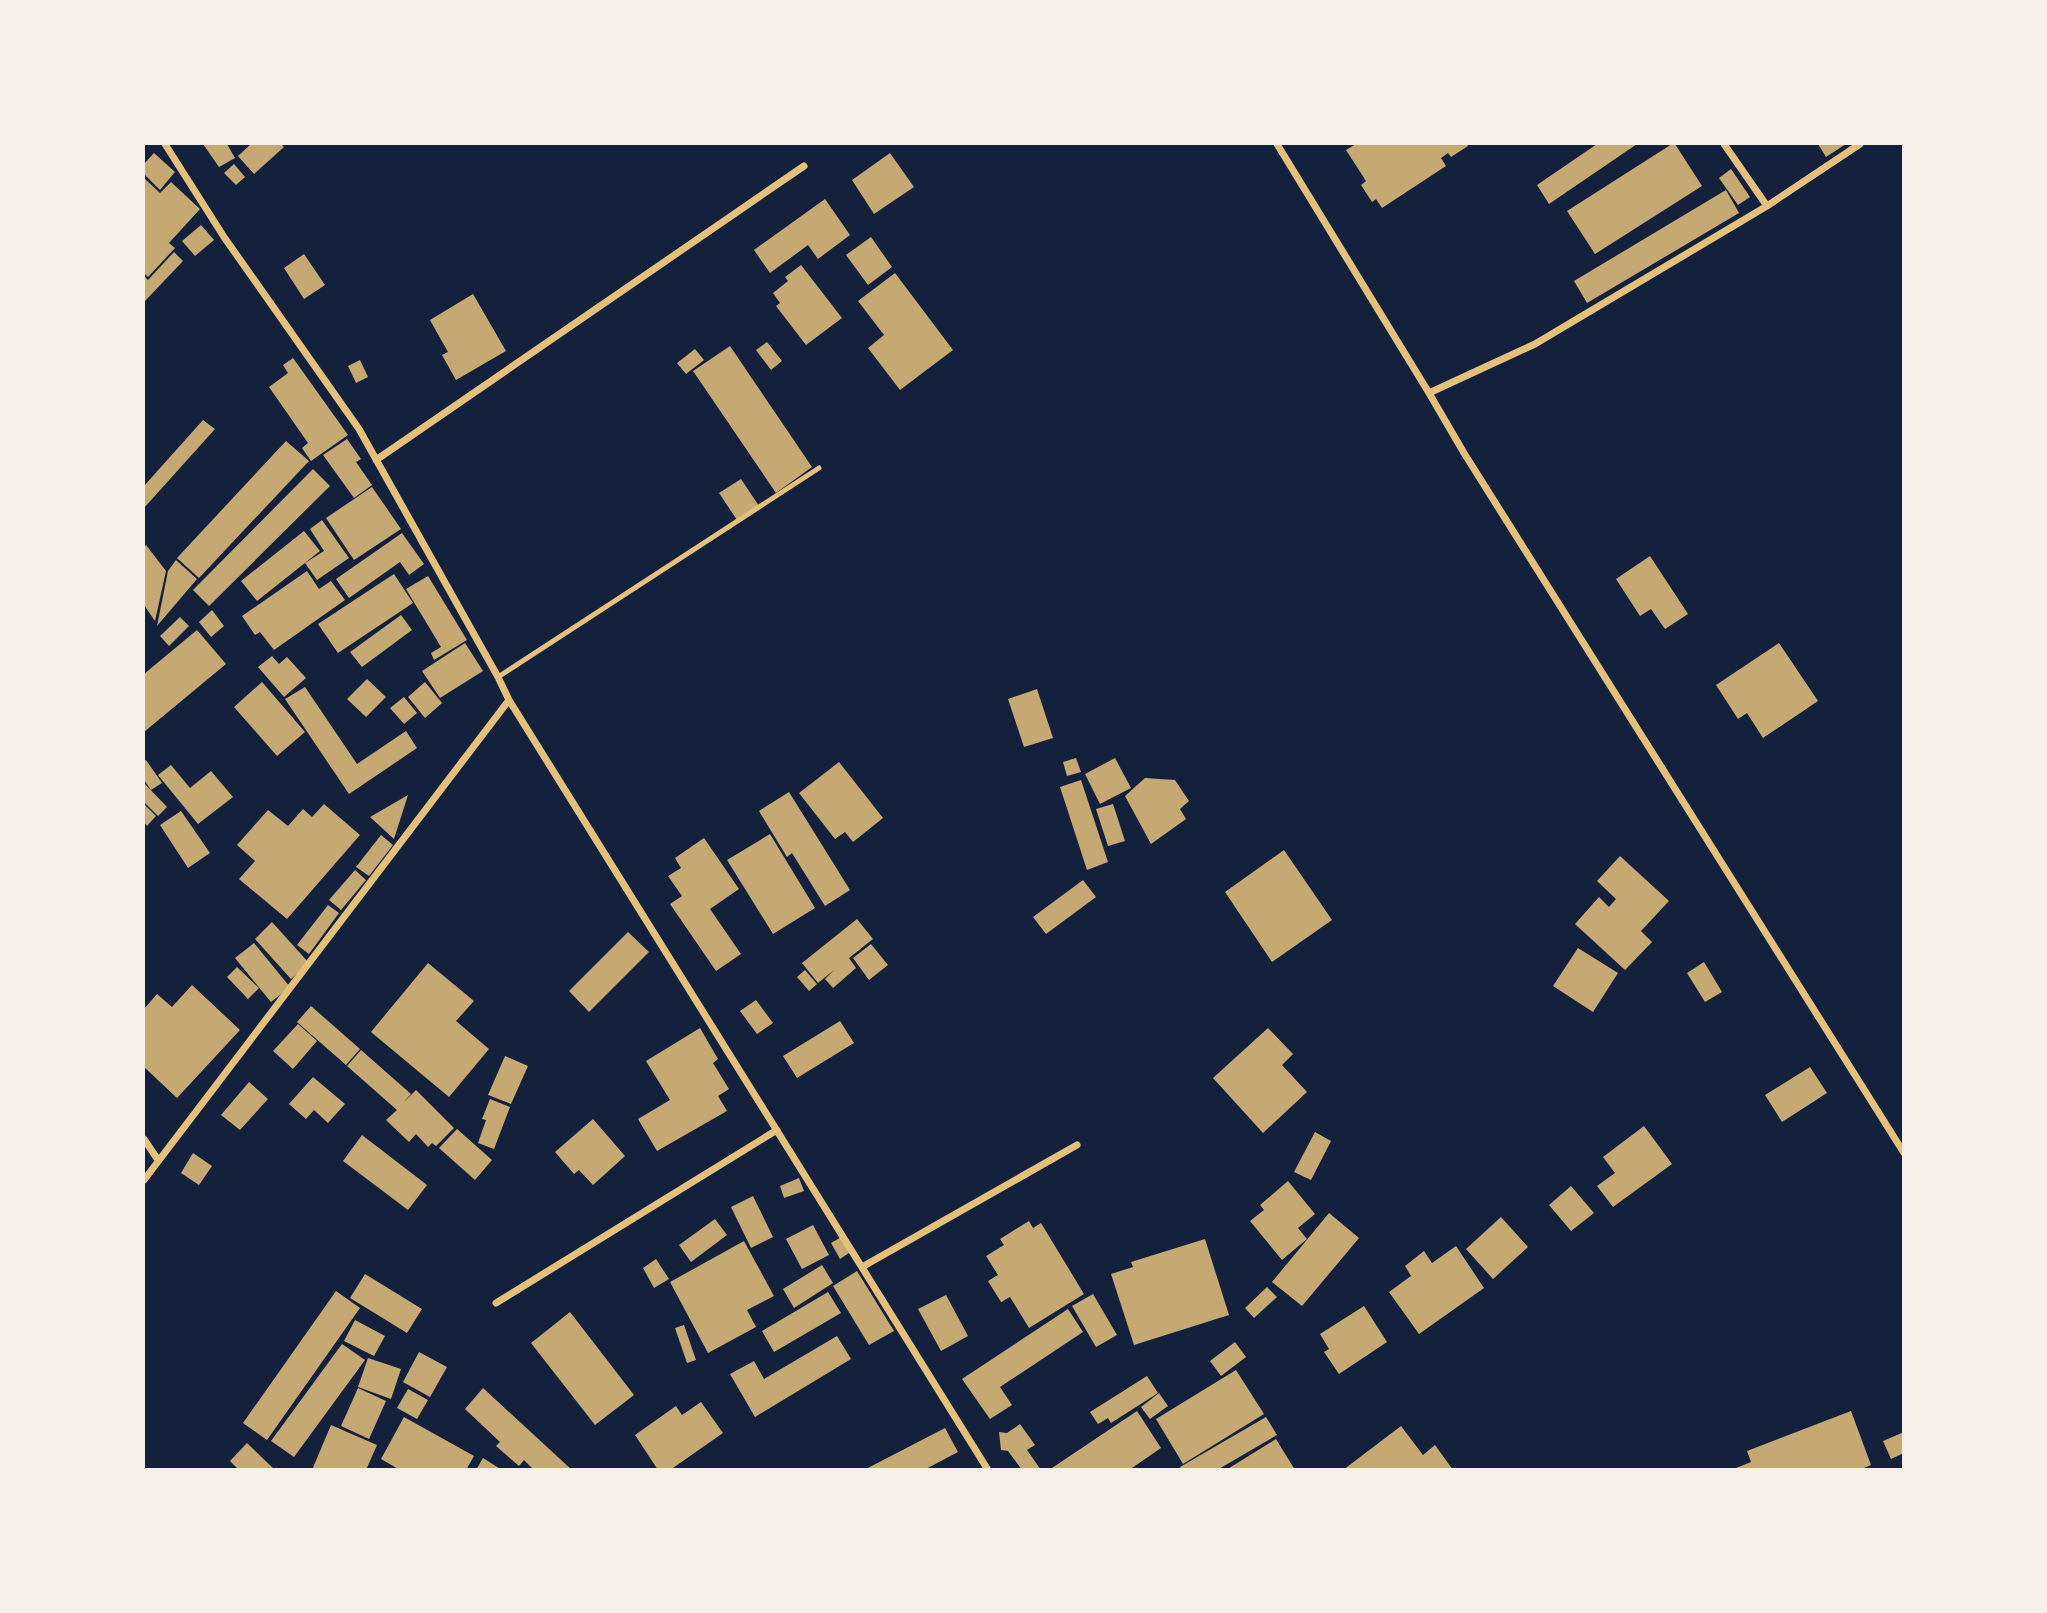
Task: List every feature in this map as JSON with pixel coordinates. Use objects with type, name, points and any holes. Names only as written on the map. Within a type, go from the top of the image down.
[{"type":"street","points":[[165,144],[224,237],[359,429],[499,677],[509,700],[988,1469]]},
{"type":"street","points":[[1277,144],[1464,453],[1903,1153]]},
{"type":"street","points":[[1724,144],[1767,206]]},
{"type":"street","points":[[1429,393],[1535,344],[1767,206],[1860,144]]},
{"type":"street","points":[[376,460],[804,166]]},
{"type":"street","points":[[144,1180],[509,700]]},
{"type":"street","points":[[496,1303],[777,1130]]},
{"type":"street","points":[[144,1139],[158,1160]]},
{"type":"street","points":[[862,1267],[1077,1145]]},
{"type":"lane","points":[[499,677],[819,468]]},
{"type":"building","points":[[203,144],[227,144],[235,158],[219,167]]},
{"type":"building","points":[[251,144],[281,144],[284,147],[254,174],[238,156]]},
{"type":"building","points":[[1356,144],[1468,146],[1451,157],[1448,153],[1441,158],[1446,166],[1382,208],[1376,199],[1372,202],[1361,185],[1366,181],[1346,150]]},
{"type":"building","points":[[1597,144],[1637,144],[1549,204],[1537,185]]},
{"type":"building","points":[[1675,144],[1702,186],[1595,254],[1567,211]]},
{"type":"building","points":[[1818,144],[1846,144],[1826,157]]},
{"type":"building","points":[[154,153],[175,172],[160,190],[144,174],[144,164]]},
{"type":"building","points":[[890,153],[914,187],[874,214],[852,180]]},
{"type":"building","points":[[234,164],[245,177],[236,185],[224,173]]},
{"type":"building","points":[[1731,169],[1750,197],[1738,205],[1719,178]]},
{"type":"building","points":[[144,178],[160,193],[171,182],[200,209],[169,243],[175,248],[148,277],[144,273]]},
{"type":"building","points":[[1726,190],[1739,213],[1587,303],[1574,281]]},
{"type":"building","points":[[825,199],[850,235],[818,259],[808,245],[770,273],[754,250]]},
{"type":"building","points":[[201,225],[214,240],[195,256],[182,241]]},
{"type":"building","points":[[871,237],[892,267],[868,285],[846,255]]},
{"type":"building","points":[[174,252],[183,261],[145,301],[144,276],[148,280]]},
{"type":"building","points":[[304,254],[325,285],[304,299],[284,268]]},
{"type":"building","points":[[801,265],[842,318],[806,345],[776,306],[780,303],[773,293],[788,281],[785,277]]},
{"type":"building","points":[[895,273],[953,350],[900,390],[868,348],[884,335],[858,301]]},
{"type":"building","points":[[473,294],[506,351],[456,380],[442,355],[448,352],[430,320]]},
{"type":"building","points":[[767,342],[782,361],[771,370],[756,350]]},
{"type":"building","points":[[730,346],[812,467],[776,493],[693,371]]},
{"type":"building","points":[[695,349],[704,360],[686,374],[677,363]]},
{"type":"building","points":[[293,358],[348,435],[311,461],[302,448],[308,443],[269,387],[288,373],[283,365]]},
{"type":"building","points":[[360,360],[368,377],[356,383],[348,366]]},
{"type":"building","points":[[203,420],[215,429],[144,508],[144,486]]},
{"type":"building","points":[[347,439],[361,459],[356,462],[372,485],[354,498],[323,455]]},
{"type":"building","points":[[286,441],[309,461],[199,578],[177,558]]},
{"type":"building","points":[[313,469],[330,486],[209,606],[193,590]]},
{"type":"building","points":[[741,479],[759,506],[737,520],[719,493]]},
{"type":"building","points":[[372,487],[401,529],[354,560],[326,518]]},
{"type":"building","points":[[322,520],[349,558],[317,580],[305,563],[324,551],[310,529]]},
{"type":"building","points":[[304,531],[320,551],[257,601],[241,581]]},
{"type":"building","points":[[402,533],[424,564],[409,575],[400,562],[349,598],[336,579]]},
{"type":"building","points":[[146,545],[166,571],[155,621],[144,605]]},
{"type":"building","points":[[1650,556],[1688,614],[1665,629],[1651,609],[1640,616],[1616,579]]},
{"type":"building","points":[[176,560],[197,579],[157,626],[168,571]]},
{"type":"building","points":[[307,571],[319,589],[331,581],[345,600],[274,650],[260,632],[255,635],[242,616]]},
{"type":"building","points":[[394,574],[413,603],[338,653],[318,624]]},
{"type":"building","points":[[428,576],[467,640],[434,660],[431,653],[441,647],[406,589]]},
{"type":"building","points":[[212,610],[224,626],[211,637],[199,622]]},
{"type":"building","points":[[401,615],[412,630],[362,667],[350,652]]},
{"type":"building","points":[[180,617],[189,626],[169,646],[160,636]]},
{"type":"building","points":[[197,630],[226,664],[144,732],[144,674]]},
{"type":"building","points":[[465,643],[483,671],[440,698],[422,671]]},
{"type":"building","points":[[1779,643],[1818,701],[1763,738],[1747,713],[1738,719],[1716,685]]},
{"type":"building","points":[[272,656],[279,664],[287,657],[306,678],[284,697],[258,667]]},
{"type":"building","points":[[367,679],[386,697],[366,717],[347,699]]},
{"type":"building","points":[[262,682],[305,732],[277,756],[234,707]]},
{"type":"building","points":[[425,682],[442,703],[425,718],[408,697]]},
{"type":"building","points":[[305,687],[357,764],[406,731],[417,748],[349,794],[285,699]]},
{"type":"building","points":[[1037,689],[1053,738],[1024,747],[1008,699]]},
{"type":"building","points":[[404,697],[417,713],[404,724],[390,708]]},
{"type":"building","points":[[1076,758],[1081,772],[1067,776],[1063,762]]},
{"type":"building","points":[[1115,758],[1131,788],[1100,804],[1085,774]]},
{"type":"building","points":[[146,760],[162,783],[151,790],[144,780]]},
{"type":"building","points":[[839,762],[883,818],[853,842],[845,832],[835,839],[799,793]]},
{"type":"building","points":[[171,765],[190,788],[211,771],[233,797],[198,824],[158,775]]},
{"type":"building","points":[[1145,778],[1175,780],[1189,801],[1180,809],[1186,819],[1151,844],[1125,796]]},
{"type":"building","points":[[1081,780],[1108,862],[1087,870],[1060,787]]},
{"type":"building","points":[[144,783],[167,807],[158,816],[144,802]]},
{"type":"building","points":[[789,792],[850,890],[825,906],[792,853],[787,857],[759,811]]},
{"type":"building","points":[[408,795],[394,839],[370,817]]},
{"type":"building","points":[[144,804],[156,816],[147,826],[144,822]]},
{"type":"building","points":[[324,804],[360,835],[287,919],[239,879],[255,861],[237,845],[268,810],[288,826],[303,809],[312,817]]},
{"type":"building","points":[[1113,804],[1125,841],[1108,846],[1096,809]]},
{"type":"building","points":[[181,811],[210,853],[188,868],[160,825]]},
{"type":"building","points":[[770,834],[815,908],[773,934],[727,860]]},
{"type":"building","points":[[381,835],[393,845],[369,876],[356,867]]},
{"type":"building","points":[[704,838],[739,889],[710,909],[741,954],[716,971],[670,904],[682,896],[668,876],[681,868],[675,858]]},
{"type":"building","points":[[1284,850],[1332,920],[1272,962],[1225,892]]},
{"type":"building","points":[[1620,856],[1669,901],[1641,931],[1652,942],[1625,970],[1575,924],[1599,897],[1609,907],[1616,899],[1597,881]]},
{"type":"building","points":[[355,870],[366,880],[341,910],[329,900]]},
{"type":"building","points":[[1083,880],[1096,897],[1046,934],[1033,917]]},
{"type":"building","points":[[328,905],[339,913],[309,954],[297,945]]},
{"type":"building","points":[[857,919],[873,939],[849,958],[856,968],[833,988],[825,979],[834,970],[818,983],[802,963]]},
{"type":"building","points":[[272,922],[309,963],[291,979],[255,939]]},
{"type":"building","points":[[628,932],[649,952],[589,1012],[569,991]]},
{"type":"building","points":[[254,943],[290,987],[271,1002],[235,958]]},
{"type":"building","points":[[871,944],[888,965],[869,980],[853,958]]},
{"type":"building","points":[[1578,948],[1618,973],[1593,1012],[1553,986]]},
{"type":"building","points":[[1704,962],[1722,992],[1705,1002],[1687,973]]},
{"type":"building","points":[[428,963],[474,1001],[456,1021],[489,1049],[449,1097],[371,1032]]},
{"type":"building","points":[[237,967],[259,988],[248,999],[227,977]]},
{"type":"building","points":[[805,970],[817,984],[809,991],[797,977]]},
{"type":"building","points":[[192,985],[240,1030],[177,1098],[144,1067],[144,1009],[157,994],[172,1007]]},
{"type":"building","points":[[756,1000],[773,1023],[757,1034],[740,1011]]},
{"type":"building","points":[[311,1006],[360,1049],[346,1065],[297,1022]]},
{"type":"building","points":[[840,1021],[854,1043],[797,1078],[783,1056]]},
{"type":"building","points":[[298,1024],[317,1041],[293,1069],[273,1051]]},
{"type":"building","points":[[700,1028],[718,1059],[713,1063],[729,1089],[718,1096],[727,1111],[657,1151],[638,1119],[670,1100],[646,1061]]},
{"type":"building","points":[[1268,1028],[1293,1054],[1282,1065],[1307,1092],[1263,1133],[1213,1078]]},
{"type":"building","points":[[361,1050],[411,1094],[404,1102],[416,1090],[454,1128],[436,1146],[432,1143],[428,1147],[416,1134],[409,1142],[386,1120],[397,1110],[347,1066]]},
{"type":"building","points":[[505,1056],[528,1066],[511,1104],[488,1095]]},
{"type":"building","points":[[1810,1067],[1827,1093],[1782,1122],[1765,1095]]},
{"type":"building","points":[[313,1077],[345,1104],[328,1123],[314,1110],[306,1119],[289,1104]]},
{"type":"building","points":[[249,1082],[268,1099],[240,1130],[221,1115]]},
{"type":"building","points":[[490,1099],[510,1107],[494,1149],[478,1143],[486,1120],[482,1119]]},
{"type":"building","points":[[593,1119],[625,1156],[593,1185],[579,1170],[574,1174],[555,1152]]},
{"type":"building","points":[[1644,1126],[1672,1164],[1613,1207],[1597,1186],[1615,1173],[1603,1157]]},
{"type":"building","points":[[457,1129],[492,1160],[475,1180],[439,1148]]},
{"type":"building","points":[[1315,1132],[1331,1141],[1311,1180],[1294,1172]]},
{"type":"building","points":[[362,1135],[427,1185],[408,1210],[343,1161]]},
{"type":"building","points":[[193,1153],[212,1166],[199,1185],[181,1173]]},
{"type":"building","points":[[799,1178],[804,1191],[784,1198],[780,1186]]},
{"type":"building","points":[[1288,1181],[1315,1214],[1298,1228],[1307,1239],[1282,1260],[1250,1221],[1264,1210],[1260,1205]]},
{"type":"building","points":[[1571,1186],[1594,1213],[1571,1231],[1549,1205]]},
{"type":"building","points":[[753,1196],[773,1237],[751,1248],[731,1207]]},
{"type":"building","points":[[1329,1213],[1359,1238],[1302,1306],[1272,1282]]},
{"type":"building","points":[[1501,1217],[1528,1247],[1493,1279],[1466,1249]]},
{"type":"building","points":[[715,1219],[727,1235],[691,1262],[679,1245]]},
{"type":"building","points":[[1029,1221],[1033,1228],[1041,1223],[1084,1294],[1029,1328],[1010,1297],[1001,1302],[988,1281],[998,1275],[986,1256],[1004,1245],[1000,1239]]},
{"type":"building","points":[[813,1225],[829,1255],[802,1269],[786,1239]]},
{"type":"building","points":[[843,1236],[852,1251],[840,1259],[831,1243]]},
{"type":"building","points":[[1205,1239],[1229,1315],[1134,1345],[1111,1274],[1133,1267],[1131,1262]]},
{"type":"building","points":[[744,1241],[774,1296],[747,1310],[756,1327],[708,1353],[670,1282]]},
{"type":"building","points":[[1456,1246],[1484,1288],[1419,1334],[1389,1292],[1411,1276],[1405,1266],[1424,1251],[1432,1263]]},
{"type":"building","points":[[656,1259],[669,1279],[654,1288],[643,1268]]},
{"type":"building","points":[[822,1265],[833,1283],[794,1308],[783,1289]]},
{"type":"building","points":[[857,1271],[894,1331],[869,1345],[833,1286]]},
{"type":"building","points":[[365,1274],[422,1309],[407,1333],[350,1298]]},
{"type":"building","points":[[1267,1287],[1277,1297],[1254,1318],[1245,1308]]},
{"type":"building","points":[[336,1291],[360,1308],[267,1440],[243,1423]]},
{"type":"building","points":[[828,1292],[841,1313],[774,1352],[762,1331]]},
{"type":"building","points":[[1093,1294],[1117,1335],[1096,1347],[1072,1306]]},
{"type":"building","points":[[946,1295],[968,1336],[941,1351],[918,1309]]},
{"type":"building","points":[[1364,1306],[1387,1342],[1339,1374],[1324,1352],[1329,1349],[1320,1334]]},
{"type":"building","points":[[1068,1309],[1083,1332],[1000,1387],[1012,1405],[990,1419],[962,1379]]},
{"type":"building","points":[[570,1312],[634,1395],[595,1425],[531,1343]]},
{"type":"building","points":[[355,1320],[385,1336],[374,1356],[344,1341]]},
{"type":"building","points":[[684,1325],[696,1360],[687,1363],[675,1328]]},
{"type":"building","points":[[837,1336],[851,1359],[755,1417],[730,1374],[754,1361],[764,1379]]},
{"type":"building","points":[[1235,1342],[1246,1357],[1221,1376],[1210,1361]]},
{"type":"building","points":[[342,1344],[365,1360],[294,1457],[271,1441]]},
{"type":"building","points":[[419,1352],[447,1367],[430,1397],[403,1382]]},
{"type":"building","points":[[368,1358],[401,1369],[391,1399],[358,1387]]},
{"type":"building","points":[[1236,1370],[1264,1414],[1183,1464],[1156,1419]]},
{"type":"building","points":[[1147,1376],[1158,1393],[1111,1423],[1108,1418],[1098,1424],[1090,1412]]},
{"type":"building","points":[[358,1388],[386,1401],[369,1439],[341,1426]]},
{"type":"building","points":[[483,1388],[572,1470],[534,1470],[524,1460],[519,1466],[496,1446],[500,1442],[465,1409]]},
{"type":"building","points":[[408,1389],[428,1400],[417,1419],[397,1408]]},
{"type":"building","points":[[1159,1393],[1168,1406],[1150,1419],[1141,1407]]},
{"type":"building","points":[[701,1402],[723,1433],[670,1470],[658,1470],[635,1435],[676,1406],[682,1415]]},
{"type":"building","points":[[1137,1411],[1161,1448],[1129,1470],[1049,1470]]},
{"type":"building","points":[[1851,1411],[1871,1465],[1859,1470],[1731,1470],[1751,1462],[1747,1451]]},
{"type":"building","points":[[404,1417],[474,1456],[466,1470],[400,1470],[381,1459]]},
{"type":"building","points":[[1266,1417],[1277,1435],[1217,1470],[1181,1470],[1180,1467]]},
{"type":"building","points":[[1020,1424],[1035,1445],[1027,1450],[1041,1470],[1022,1470],[1008,1451],[1001,1450],[999,1432],[1007,1433]]},
{"type":"building","points":[[331,1425],[377,1445],[366,1470],[312,1470]]},
{"type":"building","points":[[1401,1426],[1423,1455],[1435,1445],[1453,1470],[1343,1470]]},
{"type":"building","points":[[945,1428],[958,1452],[924,1470],[864,1470]]},
{"type":"building","points":[[1904,1432],[1904,1453],[1891,1459],[1883,1441]]},
{"type":"building","points":[[1276,1439],[1295,1470],[1226,1470]]},
{"type":"building","points":[[247,1443],[275,1470],[239,1470],[230,1461]]},
{"type":"building","points":[[483,1458],[502,1470],[476,1470]]}]
